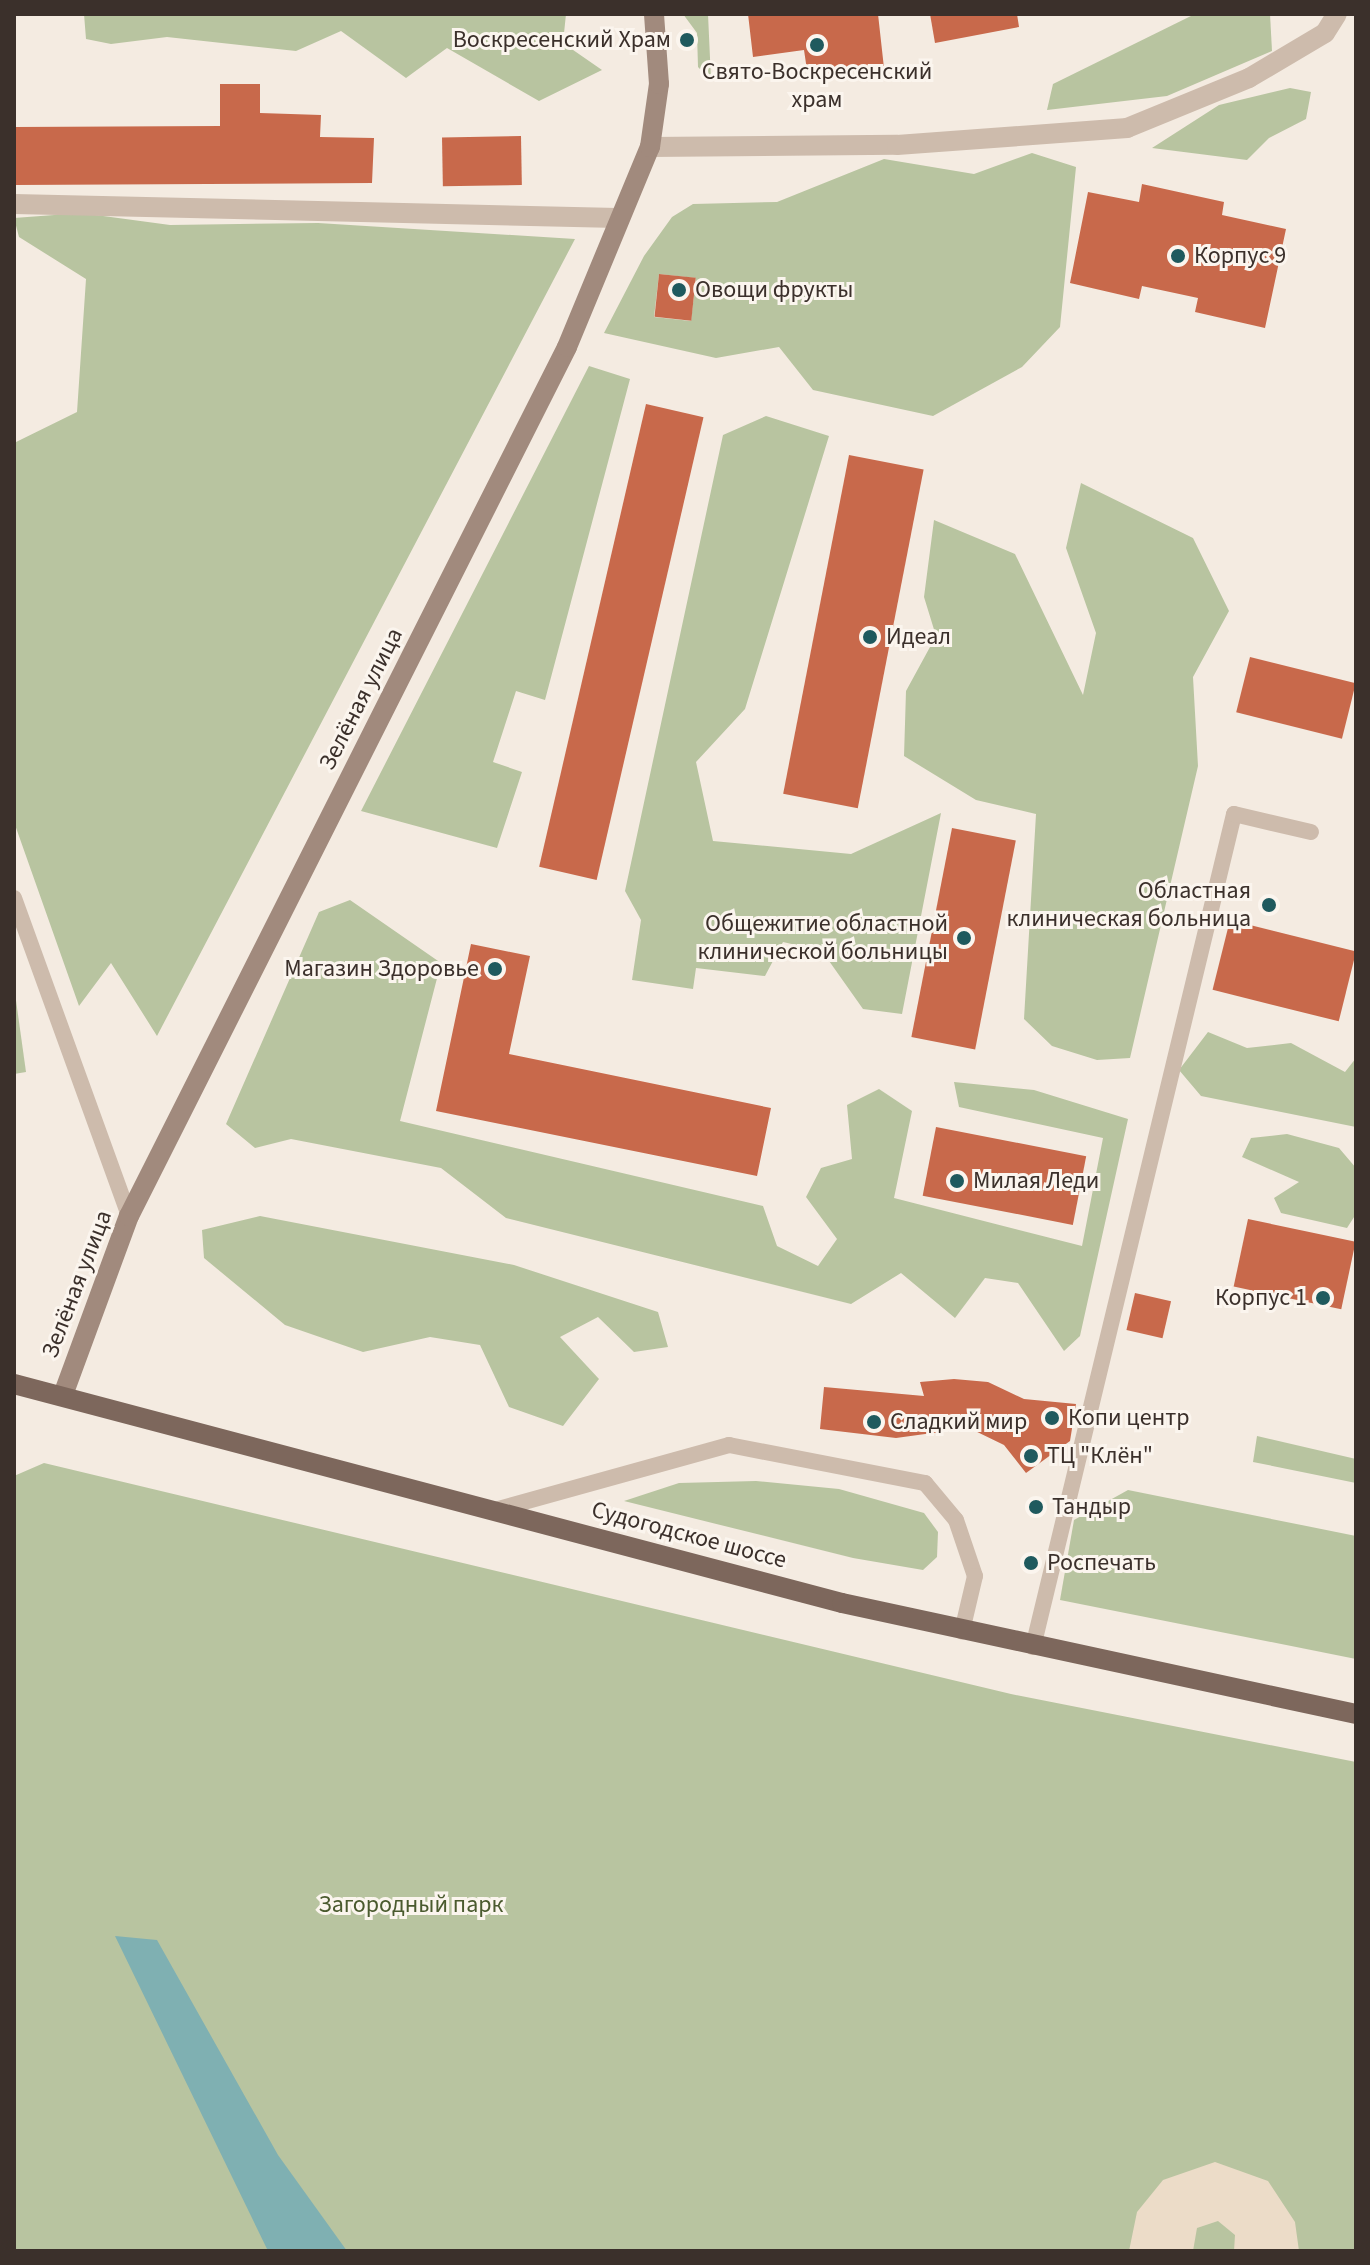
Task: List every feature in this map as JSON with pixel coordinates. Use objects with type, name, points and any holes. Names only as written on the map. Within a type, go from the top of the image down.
[{"type":"main road","name":"Судогодское шоссе","points":[[14,1384],[962,1631],[1356,1714]]},
{"type":"street","name":"Зелёная улица","points":[[63,1395],[129,1216],[567,347],[650,147],[659,84],[654,14]]},
{"type":"street","points":[[650,147],[897,145],[1127,128],[1249,78],[1325,33],[1337,14]]},
{"type":"street","points":[[14,204],[618,218]]},
{"type":"lane","points":[[1033,1647],[1234,814],[1311,832]]},
{"type":"lane","points":[[14,898],[129,1216]]},
{"type":"lane","points":[[495,1510],[729,1445],[925,1483],[956,1520],[975,1576],[962,1631]]},
{"type":"green space","points":[[84,14],[566,14],[563,43],[602,70],[539,101],[447,48],[406,78],[341,31],[296,51],[167,37],[111,44],[86,39]]},
{"type":"green space","points":[[683,14],[708,14],[711,80],[698,67],[697,33]]},
{"type":"green space","points":[[1195,14],[1270,14],[1272,51],[1167,96],[1047,110],[1053,84]]},
{"type":"green space","points":[[1290,88],[1311,92],[1306,119],[1269,138],[1247,160],[1152,148],[1219,105]]},
{"type":"green space","points":[[1032,153],[1076,167],[1060,327],[1022,367],[933,416],[813,390],[779,347],[716,358],[604,333],[644,256],[672,217],[693,204],[777,202],[884,159],[974,174]],"holes":[[[659,274],[696,278],[691,321],[654,317]]]},
{"type":"green space","points":[[81,213],[170,225],[318,223],[575,239],[157,1036],[111,963],[79,1006],[14,822],[14,443],[77,412],[86,279],[19,237],[14,218]]},
{"type":"green space","points":[[589,366],[630,379],[545,700],[516,691],[493,762],[522,772],[497,848],[361,811]]},
{"type":"green space","points":[[766,416],[829,436],[745,709],[696,762],[713,841],[851,854],[941,813],[902,1014],[863,1009],[822,951],[783,942],[765,976],[696,968],[693,989],[632,980],[641,920],[625,891],[723,435]]},
{"type":"green space","points":[[1081,483],[1193,538],[1229,611],[1193,677],[1198,766],[1130,1058],[1097,1060],[1052,1046],[1024,1019],[1036,814],[976,800],[904,756],[906,691],[936,636],[924,597],[934,520],[1015,554],[1083,695],[1096,633],[1066,548]]},
{"type":"green space","points":[[350,900],[441,963],[400,1121],[763,1206],[777,1246],[818,1266],[837,1239],[806,1197],[821,1168],[852,1159],[847,1105],[879,1089],[912,1111],[894,1198],[1082,1246],[1103,1138],[959,1107],[954,1082],[1034,1090],[1128,1119],[1080,1336],[1064,1351],[1018,1283],[985,1278],[955,1318],[901,1273],[851,1304],[506,1218],[441,1168],[291,1139],[255,1148],[226,1124],[319,912]]},
{"type":"green space","points":[[14,986],[26,1072],[14,1074]]},
{"type":"green space","points":[[1208,1032],[1247,1048],[1291,1043],[1345,1072],[1356,1058],[1356,1127],[1201,1096],[1179,1070]]},
{"type":"green space","points":[[1287,1134],[1339,1148],[1356,1168],[1356,1214],[1347,1228],[1281,1213],[1274,1198],[1299,1182],[1242,1157],[1251,1138]]},
{"type":"green space","points":[[260,1216],[514,1265],[658,1312],[668,1347],[634,1352],[598,1317],[560,1337],[599,1379],[563,1426],[509,1407],[480,1345],[430,1337],[363,1352],[285,1325],[204,1258],[202,1230]]},
{"type":"green space","points":[[1257,1436],[1356,1459],[1356,1483],[1253,1462]]},
{"type":"green space","name":"Загородный парк","points":[[44,1463],[1011,1694],[1356,1762],[1356,2251],[14,2251],[14,1476]]},
{"type":"green space","points":[[756,1481],[839,1489],[924,1513],[938,1532],[937,1557],[923,1570],[853,1558],[624,1501],[679,1483]]},
{"type":"green space","points":[[1128,1490],[1356,1536],[1356,1659],[1060,1600],[1074,1520]]},
{"type":"shaded area","points":[[1215,2162],[1268,2181],[1295,2222],[1299,2251],[1234,2251],[1235,2235],[1218,2221],[1197,2228],[1193,2251],[1129,2251],[1137,2212],[1163,2180]]},
{"type":"water","points":[[115,1936],[157,1940],[278,2155],[347,2251],[268,2251]]},
{"type":"building","name":"Свято-Воскресенский храм","points":[[748,14],[878,14],[884,68],[808,77],[804,50],[753,57]]},
{"type":"building","points":[[930,14],[1017,14],[1019,27],[935,43]]},
{"type":"building","points":[[220,84],[260,84],[260,113],[321,115],[320,137],[374,138],[372,183],[14,185],[14,127],[220,126]]},
{"type":"building","points":[[521,136],[522,185],[443,186],[442,137]]},
{"type":"building","name":"Корпус 9","points":[[1142,184],[1224,202],[1222,215],[1286,229],[1265,328],[1195,312],[1198,298],[1142,286],[1139,299],[1070,283],[1088,192],[1139,202]]},
{"type":"building","points":[[659,274],[696,278],[691,321],[655,317]]},
{"type":"building","points":[[646,404],[703,417],[597,880],[539,867]]},
{"type":"building","points":[[849,455],[924,470],[858,808],[783,794]]},
{"type":"building","points":[[1250,657],[1356,683],[1342,739],[1236,712]]},
{"type":"building","name":"Общежитие областной клинической больницы","points":[[952,828],[1016,840],[975,1049],[911,1037]]},
{"type":"building","points":[[1230,920],[1356,951],[1339,1021],[1213,990]]},
{"type":"building","points":[[471,944],[530,956],[509,1054],[771,1108],[757,1176],[436,1111]]},
{"type":"building","points":[[936,1127],[1086,1156],[1073,1225],[923,1196]]},
{"type":"building","name":"Корпус 1","points":[[1248,1219],[1356,1242],[1341,1309],[1234,1286]]},
{"type":"building","points":[[1135,1293],[1171,1301],[1163,1338],[1126,1330]]},
{"type":"building","name":"ТЦ \"Клён\"","points":[[954,1379],[988,1382],[1024,1399],[1076,1404],[1070,1441],[1026,1473],[1004,1445],[969,1428],[896,1438],[820,1429],[824,1387],[924,1396],[920,1382]]},
{"type":"place","name":"Воскресенский Храм","points":[[687,40]]},
{"type":"place","name":"Свято-Воскресенский храм","points":[[817,45]]},
{"type":"place","name":"Корпус 9","points":[[1178,256]]},
{"type":"place","name":"Овощи фрукты","points":[[679,290]]},
{"type":"place","name":"Идеал","points":[[870,637]]},
{"type":"place","name":"Областная клиническая больница","points":[[1269,905]]},
{"type":"place","name":"Общежитие областной клинической больницы","points":[[964,938]]},
{"type":"place","name":"Магазин Здоровье","points":[[495,969]]},
{"type":"place","name":"Милая Леди","points":[[957,1181]]},
{"type":"place","name":"Корпус 1","points":[[1323,1298]]},
{"type":"place","name":"Копи центр","points":[[1052,1418]]},
{"type":"place","name":"Сладкий мир","points":[[874,1422]]},
{"type":"place","name":"ТЦ \"Клён\"","points":[[1031,1456]]},
{"type":"place","name":"Тандыр","points":[[1036,1507]]},
{"type":"place","name":"Роспечать","points":[[1031,1563]]}]
